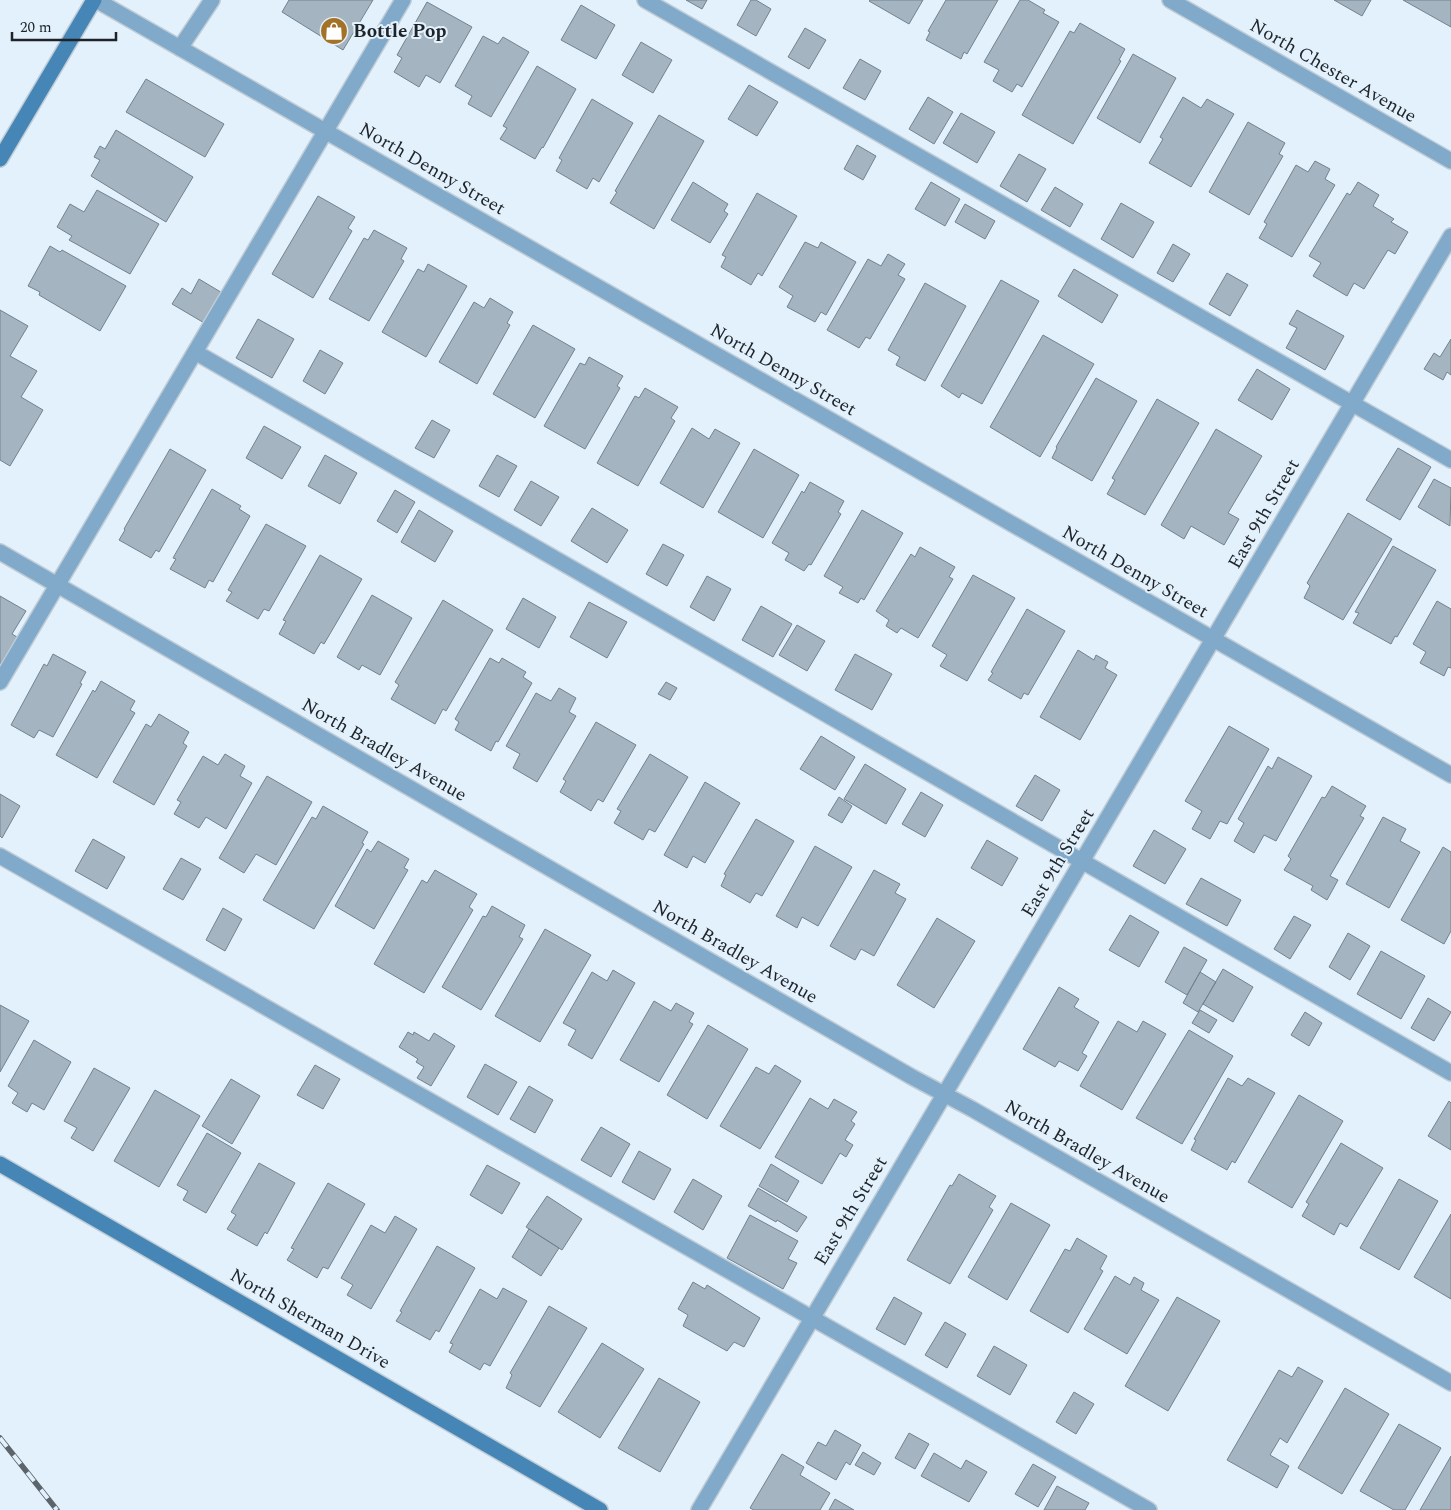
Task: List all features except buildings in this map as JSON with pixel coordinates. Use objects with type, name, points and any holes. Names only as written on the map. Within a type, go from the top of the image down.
[{"type":"main road","points":[[0,159],[95,0]]},
{"type":"main road","name":"North Sherman Drive","points":[[0,1164],[600,1510]]},
{"type":"street","name":"North Denny Street","points":[[95,0],[1451,775]]},
{"type":"street","points":[[180,48],[212,0]]},
{"type":"street","points":[[0,682],[403,0]]},
{"type":"street","points":[[645,0],[1451,460]]},
{"type":"street","name":"North Chester Avenue","points":[[1170,0],[1451,161]]},
{"type":"street","name":"East 9th Street","points":[[699,1510],[1451,236]]},
{"type":"street","points":[[195,352],[1451,1073]]},
{"type":"street","name":"North Bradley Avenue","points":[[0,552],[912,1077],[944,1093],[1451,1383]]},
{"type":"street","points":[[0,856],[1149,1510]]},
{"type":"railway","points":[[0,1438],[57,1510]]},
{"type":"place","name":"Bottle Pop","points":[[334,31]]}]
